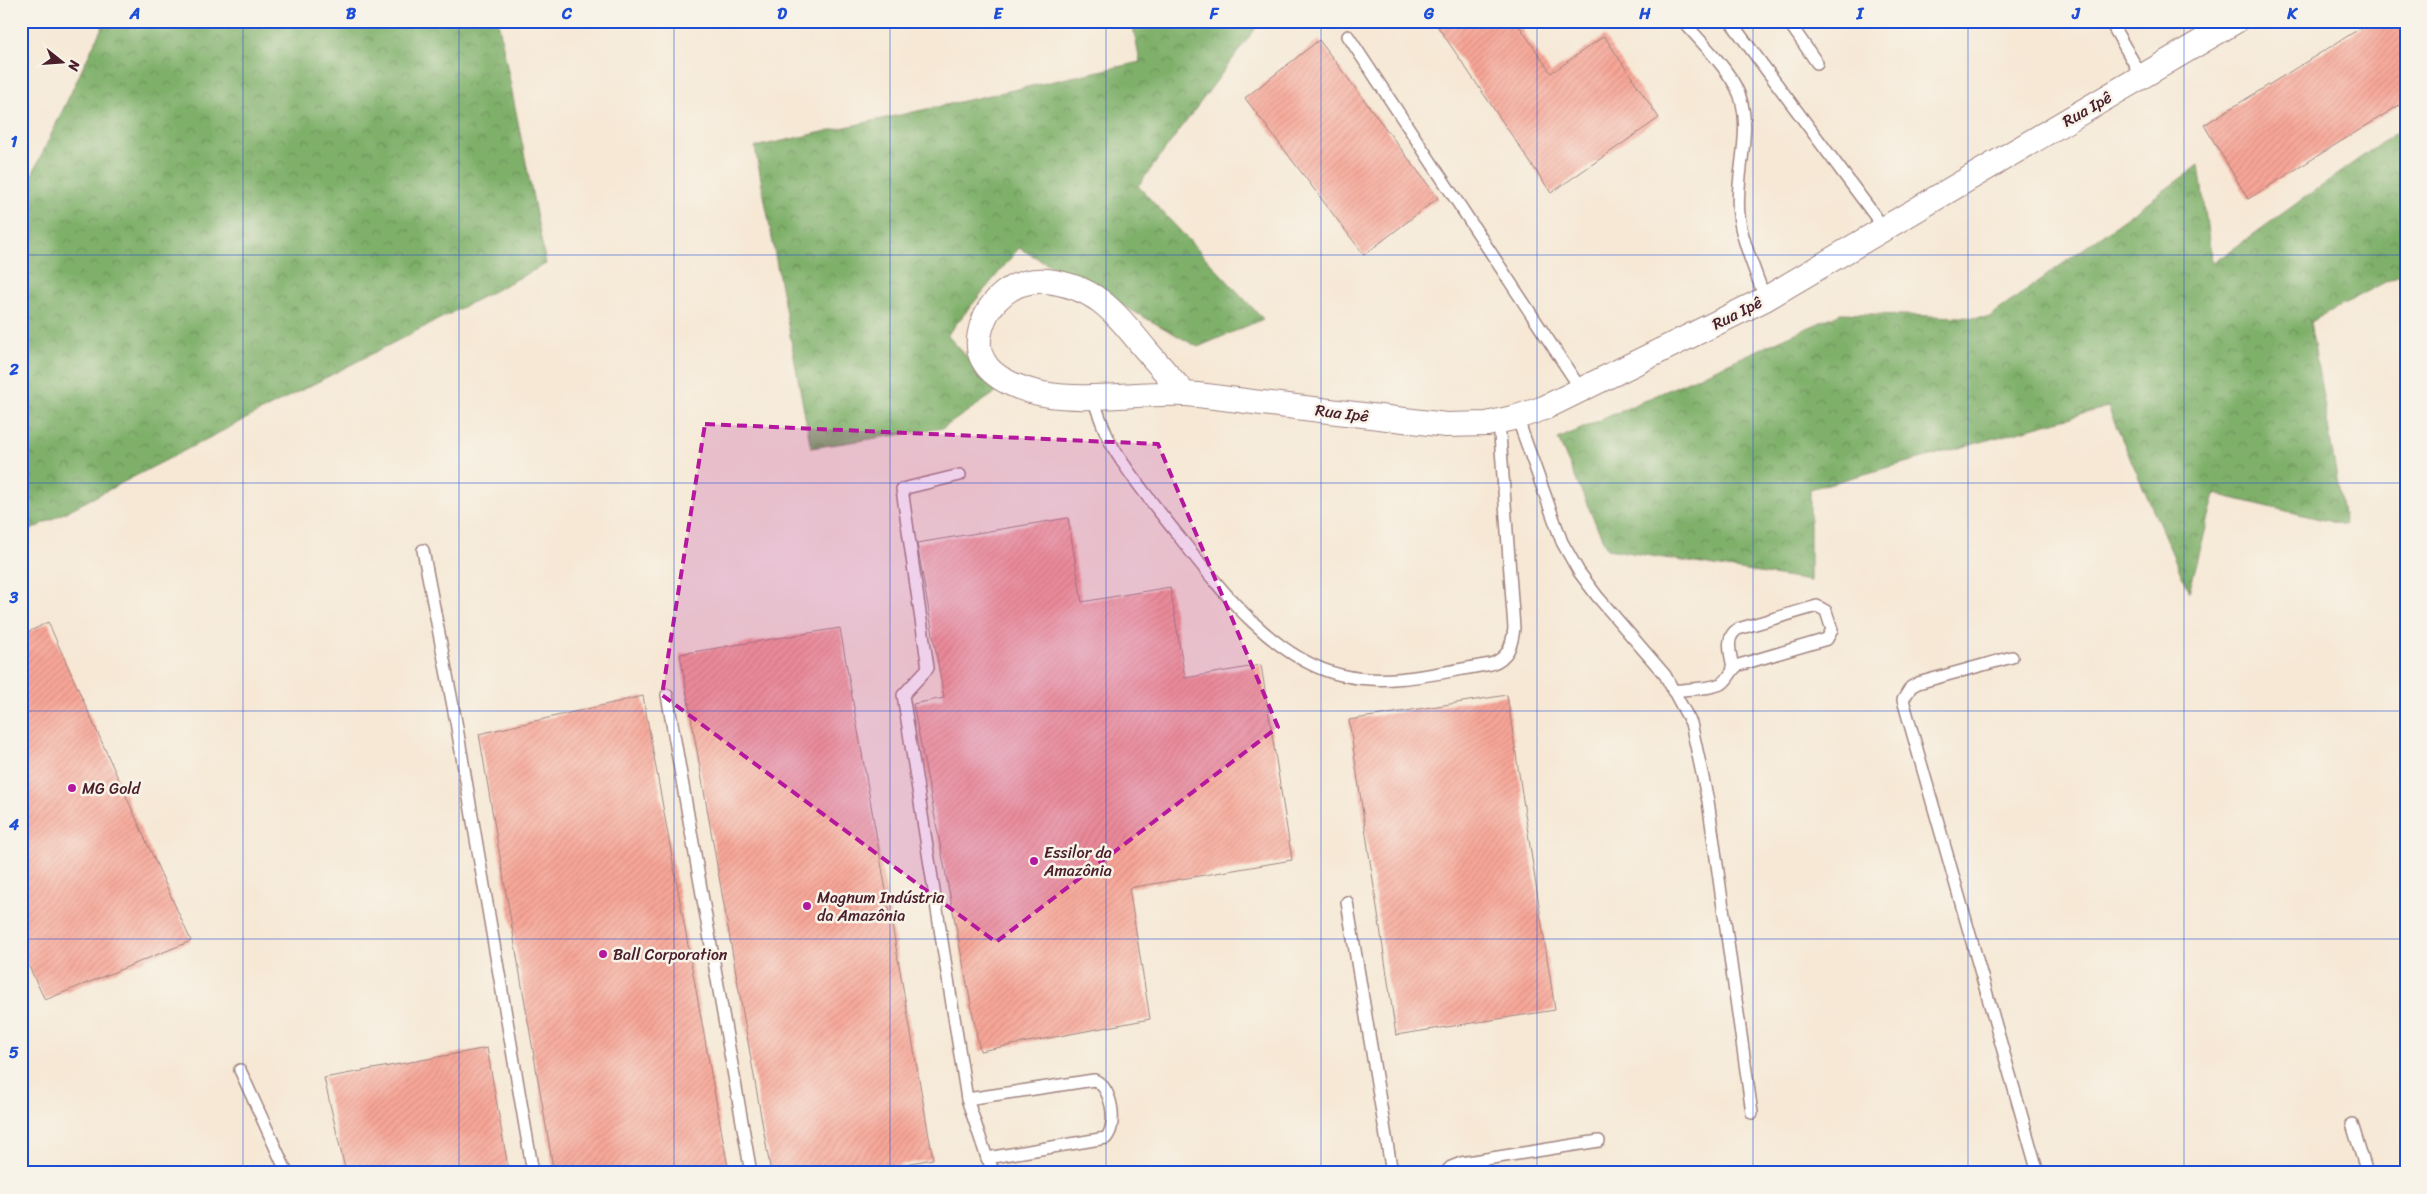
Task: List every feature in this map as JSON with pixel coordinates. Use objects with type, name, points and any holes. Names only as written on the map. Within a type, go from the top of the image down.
[{"type":"street","name":"Rua Ipê","points":[[1185,394],[1124,321],[1091,293],[1064,283],[1037,280],[1018,284],[999,296],[985,316],[978,339],[983,360],[1000,378],[1026,389],[1045,394],[1092,396],[1185,394],[1446,424],[1487,424],[1544,408],[1582,391],[1765,299],[2236,21]]},
{"type":"lane","points":[[1683,21],[1736,87],[1742,104],[1744,126],[1738,191],[1739,216],[1765,299]]},
{"type":"lane","points":[[1788,21],[1817,63]]},
{"type":"lane","points":[[1735,23],[1884,228]]},
{"type":"lane","points":[[2110,23],[2142,77]]},
{"type":"lane","points":[[1348,36],[1582,391]]},
{"type":"lane","points":[[1092,396],[1113,448],[1140,487],[1222,591],[1265,635],[1305,661],[1339,675],[1368,680],[1400,679],[1490,664],[1501,660],[1512,644],[1514,628],[1508,419]]},
{"type":"lane","points":[[1508,419],[1570,557],[1597,596],[1665,675],[1691,722],[1708,800],[1752,1113]]},
{"type":"lane","points":[[960,475],[902,489],[928,668],[902,695],[967,1098],[987,1158],[995,1173]]},
{"type":"lane","points":[[423,550],[458,732],[533,1173]]},
{"type":"lane","points":[[1673,691],[1719,685],[1725,681],[1733,668],[1730,635],[1738,628],[1817,606],[1826,611],[1832,630],[1827,639],[1733,668]]},
{"type":"lane","points":[[2012,658],[1918,683],[1911,687],[1903,700],[2038,1173]]},
{"type":"lane","points":[[667,695],[752,1173]]},
{"type":"lane","points":[[1347,902],[1392,1173]]},
{"type":"lane","points":[[240,1070],[286,1173]]},
{"type":"lane","points":[[967,1098],[1094,1080],[1101,1082],[1108,1093],[1113,1125],[1112,1132],[1106,1138],[987,1158]]},
{"type":"lane","points":[[2352,1124],[2367,1173]]},
{"type":"lane","points":[[1445,1173],[1451,1167],[1461,1163],[1599,1141]]},
{"type":"highlighted area","points":[[705,424],[1158,444],[1278,727],[996,942],[662,695]]},
{"type":"green space","points":[[105,21],[498,21],[546,264],[21,535],[21,198]]},
{"type":"green space","points":[[1132,21],[1261,21],[1138,186],[1263,319],[1198,347],[1019,248],[947,335],[998,391],[943,428],[811,448],[755,147],[1140,62]]},
{"type":"green space","points":[[2406,125],[2406,271],[2310,322],[2345,525],[2215,494],[2189,592],[2108,407],[1810,489],[1810,581],[1607,549],[1558,439],[1841,313],[1988,318],[2199,165],[2212,264]]},
{"type":"building","points":[[1434,21],[1516,21],[1551,73],[1604,36],[1659,118],[1551,193]]},
{"type":"building","points":[[2372,21],[2406,21],[2406,101],[2248,199],[2204,125]]},
{"type":"building","points":[[1319,40],[1438,198],[1364,255],[1245,98]]},
{"type":"building","name":"Essilor da Amazônia","points":[[1068,518],[1082,602],[1170,587],[1185,678],[1261,665],[1292,860],[1129,888],[1150,1019],[980,1051],[913,704],[944,698],[917,543]]},
{"type":"building","name":"MG Gold","points":[[48,622],[191,941],[45,1000],[21,950],[21,636]]},
{"type":"building","name":"Magnum Indústria da Amazônia","points":[[840,628],[933,1159],[856,1173],[771,1173],[680,654]]},
{"type":"building","points":[[1507,695],[1555,1010],[1396,1035],[1349,720]]},
{"type":"building","name":"Ball Corporation","points":[[643,696],[729,1173],[554,1173],[479,734]]},
{"type":"building","points":[[487,1048],[509,1173],[346,1173],[324,1078]]},
{"type":"place","name":"MG Gold","points":[[72,788]]},
{"type":"place","name":"Essilor da Amazônia","points":[[1034,861]]},
{"type":"place","name":"Magnum Indústria da Amazônia","points":[[807,906]]},
{"type":"place","name":"Ball Corporation","points":[[603,954]]}]
